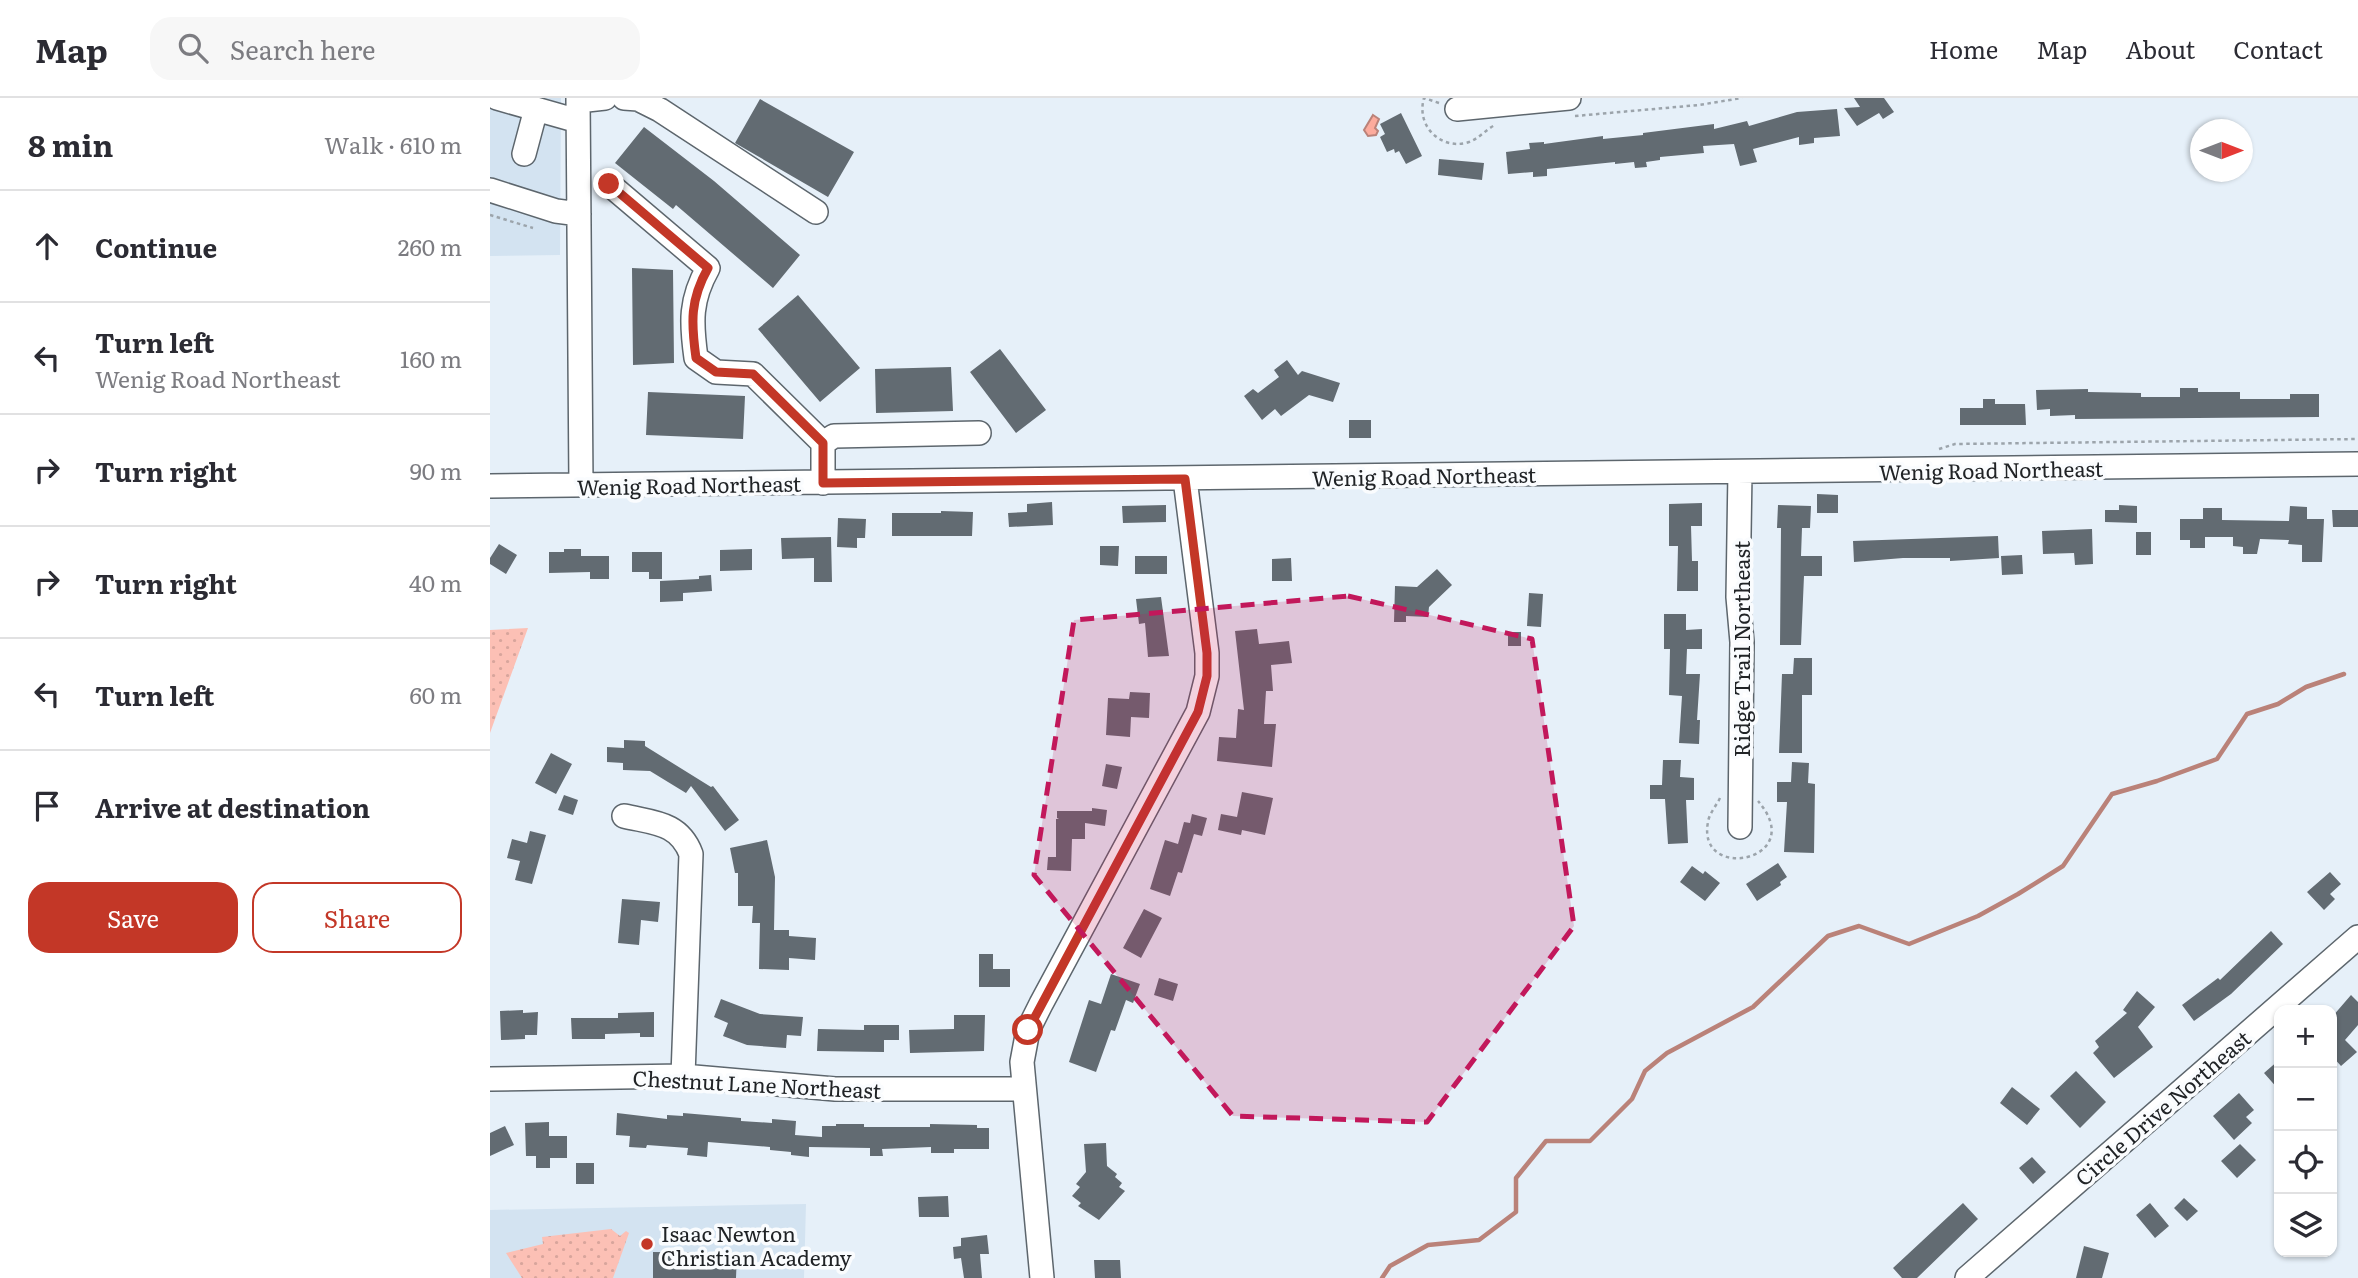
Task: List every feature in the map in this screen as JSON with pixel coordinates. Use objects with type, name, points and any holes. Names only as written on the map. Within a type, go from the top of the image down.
[{"type":"street","points":[[497,98],[537,109],[578,106],[606,98]]},
{"type":"street","points":[[624,98],[638,99],[660,110],[816,212]]},
{"type":"street","points":[[1457,109],[1569,98]]},
{"type":"street","points":[[578,106],[581,485]]},
{"type":"street","points":[[524,154],[537,109]]},
{"type":"street","points":[[609,184],[708,268],[698,286],[692,306],[692,334],[696,358],[716,372],[753,374],[823,443],[823,483]]},
{"type":"street","points":[[490,190],[556,211],[579,214]]},
{"type":"street","points":[[823,443],[834,436],[979,433]]},
{"type":"street","name":"Wenig Road Northeast","points":[[490,486],[2358,464]]},
{"type":"street","name":"Ridge Trail Northeast","points":[[1740,472],[1740,827]]},
{"type":"street","points":[[1042,1278],[1022,1062],[1028,1030],[1198,712],[1204,696],[1207,653],[1185,479]]},
{"type":"street","points":[[624,816],[667,827],[680,834],[691,854],[683,1076]]},
{"type":"street","name":"Circle Drive Northeast","points":[[1967,1278],[2358,937]]},
{"type":"street","name":"Chestnut Lane Northeast","points":[[490,1079],[683,1076],[835,1089],[1024,1089]]},
{"type":"path","points":[[490,215],[533,228]]},
{"type":"path","points":[[1935,450],[1955,444],[2358,439]]},
{"type":"highlighted area","points":[[1348,596],[1532,639],[1574,926],[1427,1122],[1233,1116],[1034,875],[1074,620]]},
{"type":"shaded area","points":[[490,98],[561,98],[560,255],[490,256]]},
{"type":"shaded area","points":[[1373,115],[1379,119],[1375,128],[1378,131],[1376,135],[1368,136],[1364,130]]},
{"type":"shaded area","points":[[528,628],[490,733],[490,630]]},
{"type":"shaded area","name":"Isaac Newton Christian Academy","points":[[806,1204],[804,1278],[490,1278],[490,1210]]},
{"type":"shaded area","points":[[611,1229],[620,1236],[626,1231],[629,1233],[613,1278],[522,1278],[506,1253],[543,1244],[542,1237]]},
{"type":"building","points":[[1854,98],[1884,98],[1894,112],[1883,119],[1879,113],[1857,126],[1844,108],[1860,107]]},
{"type":"building","points":[[760,99],[854,152],[828,197],[735,143]]},
{"type":"building","points":[[1837,109],[1840,136],[1814,138],[1814,143],[1799,145],[1799,137],[1753,149],[1757,162],[1740,166],[1734,144],[1703,146],[1704,153],[1660,157],[1660,160],[1646,162],[1647,167],[1635,168],[1634,162],[1615,162],[1547,169],[1547,176],[1533,177],[1533,172],[1508,174],[1506,152],[1530,149],[1529,143],[1643,135],[1714,124],[1714,129],[1747,121],[1749,126],[1797,112]]},
{"type":"building","points":[[1401,113],[1422,156],[1406,164],[1399,151],[1395,153],[1394,149],[1387,152],[1380,137],[1385,134],[1380,124]]},
{"type":"building","points":[[644,127],[714,181],[800,255],[773,288],[676,205],[673,209],[615,163]]},
{"type":"building","points":[[1439,159],[1484,163],[1482,180],[1438,175]]},
{"type":"building","points":[[632,268],[673,270],[674,363],[633,365]]},
{"type":"building","points":[[798,295],[860,368],[820,402],[758,329]]},
{"type":"building","points":[[1000,349],[1046,410],[1016,433],[970,372]]},
{"type":"building","points":[[1287,360],[1298,375],[1302,371],[1340,383],[1333,402],[1309,395],[1281,416],[1275,409],[1262,420],[1244,396],[1253,389],[1258,393],[1279,377],[1274,370]]},
{"type":"building","points":[[951,367],[953,411],[876,413],[875,369]]},
{"type":"building","points":[[2180,388],[2198,388],[2198,392],[2240,392],[2240,399],[2290,399],[2290,394],[2319,394],[2319,417],[2075,419],[2075,415],[2050,416],[2050,409],[2037,410],[2036,390],[2088,389],[2088,392],[2141,393],[2141,397],[2180,397]]},
{"type":"building","points":[[648,392],[745,396],[743,439],[646,435]]},
{"type":"building","points":[[1983,399],[1995,399],[1995,404],[2025,404],[2026,425],[1960,425],[1960,408],[1983,408]]},
{"type":"building","points":[[1349,420],[1371,420],[1371,438],[1349,438]]},
{"type":"building","points":[[1817,494],[1838,495],[1838,513],[1817,513]]},
{"type":"building","points":[[1052,502],[1053,525],[1009,527],[1008,513],[1027,512],[1027,504]]},
{"type":"building","points":[[1702,503],[1702,526],[1691,526],[1692,561],[1698,561],[1698,591],[1677,591],[1678,546],[1669,546],[1669,504]]},
{"type":"building","points":[[1166,505],[1166,522],[1123,523],[1122,506]]},
{"type":"building","points":[[1778,505],[1811,506],[1810,528],[1802,528],[1801,556],[1822,556],[1822,576],[1804,576],[1801,645],[1780,645],[1781,528],[1777,528]]},
{"type":"building","points":[[2119,505],[2137,506],[2137,523],[2105,522],[2105,510],[2119,510]]},
{"type":"building","points":[[2290,506],[2307,507],[2307,519],[2324,519],[2322,562],[2302,562],[2302,545],[2288,544],[2289,540],[2260,539],[2257,554],[2243,554],[2243,547],[2233,546],[2233,537],[2205,537],[2205,548],[2190,548],[2190,540],[2180,540],[2180,519],[2203,519],[2203,508],[2222,508],[2222,520],[2289,521]]},
{"type":"building","points":[[2332,510],[2358,510],[2358,527],[2333,527]]},
{"type":"building","points":[[973,512],[972,536],[892,536],[892,513]]},
{"type":"building","points":[[838,518],[866,519],[865,538],[857,538],[857,548],[837,547]]},
{"type":"building","points":[[2092,529],[2093,564],[2075,565],[2074,553],[2043,554],[2042,531]]},
{"type":"building","points":[[2136,532],[2151,532],[2151,555],[2136,555]]},
{"type":"building","points":[[1998,536],[1999,558],[1950,561],[1950,558],[1903,558],[1854,562],[1853,541]]},
{"type":"building","points":[[831,537],[832,582],[814,582],[814,558],[782,559],[781,538]]},
{"type":"building","points":[[499,544],[517,555],[506,574],[490,564],[490,558]]},
{"type":"building","points":[[1100,546],[1119,546],[1118,566],[1100,565]]},
{"type":"building","points":[[564,549],[581,549],[581,556],[609,556],[609,579],[590,579],[590,572],[549,573],[549,552],[564,552]]},
{"type":"building","points":[[752,549],[752,570],[720,571],[720,550]]},
{"type":"building","points":[[632,552],[662,552],[662,579],[649,579],[649,572],[632,572]]},
{"type":"building","points":[[2022,555],[2023,574],[2002,575],[2001,556]]},
{"type":"building","points":[[1135,556],[1167,556],[1167,574],[1135,574]]},
{"type":"building","points":[[1291,558],[1292,581],[1272,581],[1272,559]]},
{"type":"building","points":[[1437,569],[1452,585],[1429,607],[1428,617],[1406,616],[1406,622],[1394,622],[1395,586],[1417,587]]},
{"type":"building","points":[[711,575],[712,591],[683,593],[683,601],[660,602],[660,581],[699,579],[699,576]]},
{"type":"building","points":[[1529,593],[1543,594],[1541,627],[1527,626]]},
{"type":"building","points":[[1161,597],[1169,656],[1148,657],[1145,623],[1139,624],[1136,599]]},
{"type":"building","points":[[1664,614],[1686,614],[1686,630],[1702,629],[1702,649],[1687,649],[1686,674],[1700,674],[1697,720],[1700,720],[1699,744],[1679,743],[1682,696],[1669,695],[1670,649],[1664,649]]},
{"type":"building","points":[[1257,629],[1259,644],[1289,641],[1292,663],[1271,665],[1273,691],[1266,691],[1264,724],[1276,724],[1272,767],[1217,761],[1219,737],[1236,738],[1238,709],[1244,710],[1235,631]]},
{"type":"building","points":[[1508,632],[1521,632],[1521,646],[1508,646]]},
{"type":"building","points":[[1794,658],[1812,658],[1812,695],[1802,695],[1802,753],[1779,753],[1782,674],[1793,674]]},
{"type":"building","points":[[1130,692],[1150,693],[1149,718],[1131,717],[1130,737],[1106,735],[1108,698],[1129,699]]},
{"type":"building","points":[[624,740],[645,741],[645,746],[713,786],[739,820],[725,831],[691,786],[686,793],[650,771],[623,770],[623,763],[607,762],[607,747],[624,748]]},
{"type":"building","points":[[551,753],[572,764],[556,794],[535,783]]},
{"type":"building","points":[[1663,760],[1681,760],[1680,777],[1694,778],[1694,800],[1686,800],[1688,843],[1668,844],[1665,799],[1650,799],[1650,785],[1662,785]]},
{"type":"building","points":[[1792,762],[1809,763],[1808,783],[1815,784],[1814,853],[1784,852],[1787,802],[1777,802],[1777,782],[1791,782]]},
{"type":"building","points":[[1106,764],[1122,767],[1117,789],[1102,786]]},
{"type":"building","points":[[1242,792],[1273,798],[1265,835],[1242,830],[1241,835],[1218,830],[1221,814],[1237,817]]},
{"type":"building","points":[[564,795],[578,800],[573,815],[558,810]]},
{"type":"building","points":[[1092,808],[1107,810],[1105,826],[1085,823],[1085,839],[1072,839],[1071,871],[1047,870],[1048,857],[1056,857],[1056,819],[1059,819],[1057,811],[1092,811]]},
{"type":"building","points":[[1192,814],[1207,818],[1202,836],[1194,834],[1182,873],[1178,872],[1170,896],[1150,889],[1165,840],[1178,844],[1184,822],[1190,823]]},
{"type":"building","points":[[530,831],[546,835],[532,884],[515,880],[520,861],[507,858],[512,839],[527,843]]},
{"type":"building","points":[[767,840],[775,877],[774,930],[789,930],[789,936],[816,938],[815,960],[789,958],[789,970],[759,969],[760,923],[752,923],[753,906],[738,906],[738,873],[735,873],[730,848]]},
{"type":"building","points":[[1778,863],[1787,877],[1780,882],[1781,885],[1757,901],[1746,884]]},
{"type":"building","points":[[1692,866],[1703,874],[1705,871],[1720,883],[1705,901],[1680,882]]},
{"type":"building","points":[[2330,872],[2341,884],[2330,894],[2335,899],[2324,910],[2307,892]]},
{"type":"building","points":[[622,899],[660,902],[658,922],[641,920],[639,945],[618,943]]},
{"type":"building","points":[[1144,909],[1162,918],[1141,958],[1123,948]]},
{"type":"building","points":[[2271,931],[2283,944],[2231,994],[2194,1021],[2182,1005],[2218,978],[2220,980]]},
{"type":"building","points":[[979,954],[993,954],[993,969],[1010,969],[1010,987],[979,987]]},
{"type":"building","points":[[1111,974],[1140,984],[1133,1003],[1126,1000],[1115,1031],[1111,1030],[1096,1072],[1069,1062],[1089,1000],[1101,1004]]},
{"type":"building","points":[[1159,978],[1178,984],[1173,1001],[1154,995]]},
{"type":"building","points":[[2137,991],[2155,1007],[2138,1027],[2153,1047],[2114,1078],[2093,1053],[2099,1047],[2095,1041],[2127,1013],[2123,1010]]},
{"type":"building","points":[[2351,995],[2358,1002],[2358,1025],[2345,1040],[2357,1052],[2341,1066],[2337,1062],[2337,1011]]},
{"type":"building","points":[[721,999],[760,1014],[803,1017],[801,1036],[787,1035],[786,1048],[747,1045],[723,1036],[728,1023],[714,1017]]},
{"type":"building","points":[[523,1010],[523,1013],[538,1012],[537,1035],[525,1035],[525,1039],[501,1040],[500,1011]]},
{"type":"building","points":[[654,1012],[654,1037],[640,1037],[640,1033],[605,1034],[605,1039],[572,1039],[571,1018],[618,1018],[618,1013]]},
{"type":"building","points":[[954,1015],[985,1015],[984,1051],[910,1053],[909,1030],[954,1029]]},
{"type":"building","points":[[864,1025],[899,1025],[899,1040],[884,1040],[884,1052],[817,1051],[818,1029],[864,1030]]},
{"type":"building","points":[[2274,1064],[2274,1084],[2264,1073]]},
{"type":"building","points":[[2076,1071],[2106,1102],[2080,1128],[2050,1096]]},
{"type":"building","points":[[2012,1087],[2040,1109],[2027,1125],[2000,1103]]},
{"type":"building","points":[[2239,1093],[2254,1110],[2246,1117],[2252,1123],[2234,1140],[2213,1116]]},
{"type":"building","points":[[617,1113],[667,1119],[667,1115],[683,1116],[683,1113],[741,1118],[741,1121],[796,1121],[795,1135],[822,1137],[822,1126],[836,1124],[864,1124],[864,1127],[977,1125],[977,1128],[989,1128],[989,1149],[954,1149],[954,1153],[931,1153],[931,1147],[882,1149],[883,1156],[870,1156],[870,1148],[809,1147],[809,1157],[770,1150],[770,1147],[708,1142],[707,1157],[687,1155],[688,1148],[647,1145],[646,1148],[629,1147],[630,1136],[616,1135]]},
{"type":"building","points":[[549,1122],[549,1136],[567,1136],[567,1158],[550,1158],[550,1168],[536,1168],[536,1156],[526,1156],[525,1123]]},
{"type":"building","points":[[505,1126],[514,1145],[490,1156],[490,1133]]},
{"type":"building","points":[[1106,1143],[1107,1166],[1117,1174],[1115,1177],[1122,1183],[1119,1187],[1125,1191],[1099,1220],[1078,1206],[1081,1203],[1072,1196],[1080,1187],[1076,1184],[1086,1172],[1084,1144]]},
{"type":"building","points":[[2240,1144],[2256,1160],[2237,1178],[2221,1161]]},
{"type":"building","points":[[2032,1157],[2046,1172],[2033,1184],[2019,1168]]},
{"type":"building","points":[[576,1163],[594,1163],[594,1184],[576,1184]]},
{"type":"building","points":[[948,1196],[949,1217],[919,1217],[918,1197]]},
{"type":"building","points":[[2184,1198],[2198,1211],[2187,1221],[2174,1208]]},
{"type":"building","points":[[1963,1203],[1978,1219],[1917,1278],[1902,1278],[1893,1268]]},
{"type":"building","points":[[2150,1203],[2169,1226],[2155,1238],[2136,1215]]},
{"type":"building","points":[[987,1235],[989,1254],[980,1254],[982,1278],[964,1278],[961,1258],[954,1259],[953,1247],[961,1246],[961,1238]]},
{"type":"building","points":[[2084,1246],[2109,1253],[2102,1278],[2076,1278]]},
{"type":"building","points":[[653,1252],[737,1253],[736,1278],[653,1278]]},
{"type":"building","points":[[1094,1260],[1120,1260],[1121,1278],[1095,1278]]},
{"type":"waterway","points":[[1382,1278],[1390,1266],[1428,1245],[1479,1240],[1516,1212],[1516,1178],[1546,1141],[1590,1141],[1632,1099],[1645,1071],[1667,1053],[1753,1007],[1828,936],[1859,926],[1909,944],[1978,916],[2063,866],[2112,794],[2217,759],[2247,714],[2278,704],[2306,687],[2344,674]]},
{"type":"place","name":"Isaac Newton Christian Academy","points":[[647,1244]]},
{"type":"route","points":[[609,184],[708,268],[698,286],[692,306],[692,334],[696,358],[716,372],[753,374],[823,443],[823,483],[1185,479],[1207,653],[1204,696],[1198,712],[1028,1030]]}]
